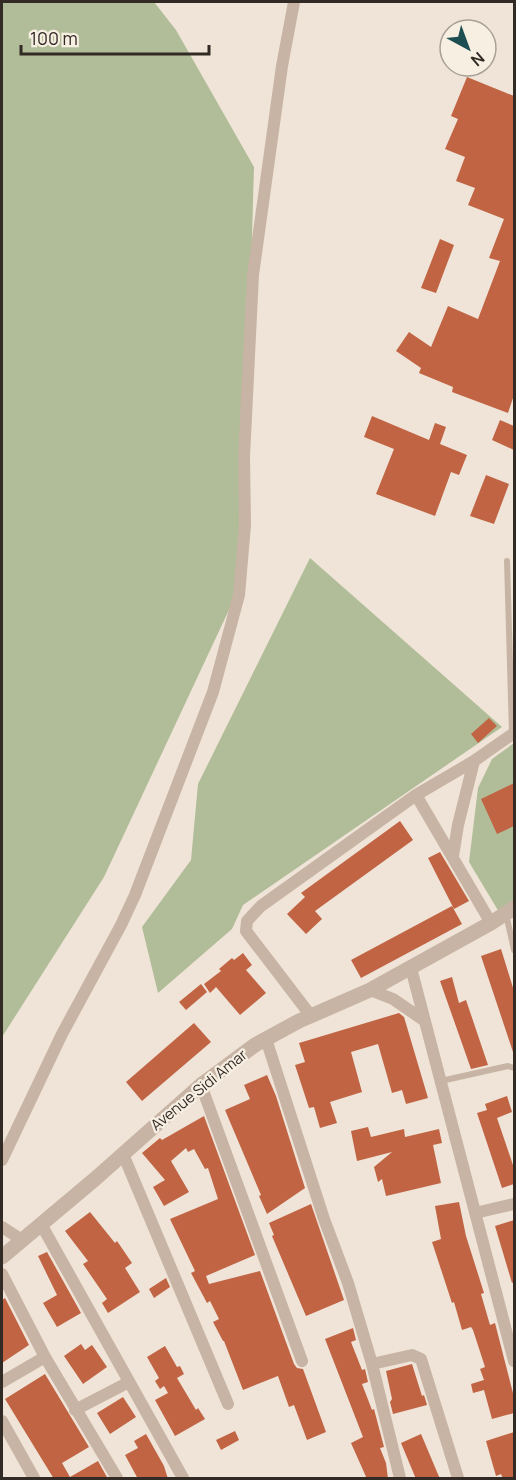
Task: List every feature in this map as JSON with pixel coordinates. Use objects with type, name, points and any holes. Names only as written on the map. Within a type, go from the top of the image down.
[{"type":"street","points":[[2,1160],[62,1034],[135,895],[213,692],[234,618],[239,595],[245,525],[244,456],[253,274],[282,66],[294,2]]},
{"type":"street","points":[[311,1016],[246,931],[248,921],[261,906],[416,795],[474,761],[513,734]]},
{"type":"street","points":[[453,856],[458,825],[474,761]]},
{"type":"street","points":[[416,795],[491,923]]},
{"type":"street","name":"Avenue Sidi Amar","points":[[2,1257],[201,1084],[266,1039],[411,968],[510,910]]},
{"type":"street","points":[[411,968],[502,1313],[510,1327],[514,1362]]},
{"type":"street","points":[[369,990],[393,999],[425,1022]]},
{"type":"street","points":[[266,1039],[324,1219],[348,1283],[372,1364],[400,1479]]},
{"type":"street","points":[[201,1084],[302,1361]]},
{"type":"street","points":[[123,1154],[228,1404]]},
{"type":"street","points":[[475,1213],[514,1204]]},
{"type":"street","points":[[41,1224],[183,1479]]},
{"type":"street","points":[[2,1227],[22,1240]]},
{"type":"street","points":[[2,1274],[45,1357],[117,1479]]},
{"type":"street","points":[[502,1313],[514,1310]]},
{"type":"street","points":[[372,1364],[412,1355],[421,1359],[458,1479]]},
{"type":"street","points":[[2,1382],[45,1357]]},
{"type":"street","points":[[75,1410],[129,1382]]},
{"type":"street","points":[[2,1421],[34,1479]]},
{"type":"lane","points":[[507,561],[513,734]]},
{"type":"lane","points":[[510,910],[514,950]]},
{"type":"lane","points":[[441,1081],[508,1066],[514,1068]]},
{"type":"green space","points":[[2,2],[154,2],[176,30],[254,167],[242,582],[104,877],[2,1037]]},
{"type":"green space","points":[[310,558],[502,727],[243,905],[232,929],[158,993],[142,927],[191,860],[198,784]]},
{"type":"green space","points":[[514,743],[514,902],[499,912],[469,862],[478,788],[492,759]]},
{"type":"building","points":[[467,78],[514,96],[514,395],[508,413],[452,392],[453,387],[419,373],[421,368],[396,351],[409,332],[431,347],[448,306],[478,319],[500,261],[489,258],[504,219],[468,205],[475,188],[456,181],[465,157],[445,149],[458,119],[451,116]]},
{"type":"building","points":[[440,239],[454,245],[436,293],[421,288]]},
{"type":"building","points":[[372,416],[429,440],[435,423],[446,427],[440,444],[467,455],[459,475],[451,472],[435,516],[376,494],[394,449],[364,437]]},
{"type":"building","points":[[500,420],[514,426],[514,450],[492,440]]},
{"type":"building","points":[[486,475],[509,484],[494,524],[470,516]]},
{"type":"building","points":[[489,718],[497,726],[478,743],[471,734]]},
{"type":"building","points":[[514,783],[514,826],[497,834],[481,799]]},
{"type":"building","points":[[400,821],[413,840],[315,911],[322,919],[306,934],[287,914],[305,897],[301,893]]},
{"type":"building","points":[[440,852],[469,901],[454,909],[428,858]]},
{"type":"building","points":[[452,906],[462,924],[361,978],[351,960]]},
{"type":"building","points":[[501,949],[514,991],[514,1052],[481,956]]},
{"type":"building","points":[[243,953],[252,965],[246,970],[266,993],[240,1015],[216,987],[210,993],[204,984],[221,971],[219,969],[232,958],[234,960]]},
{"type":"building","points":[[452,977],[459,1003],[466,1000],[488,1065],[471,1069],[440,981]]},
{"type":"building","points":[[201,984],[207,992],[186,1010],[179,1002]]},
{"type":"building","points":[[399,1013],[404,1017],[428,1098],[406,1104],[402,1090],[392,1093],[378,1044],[351,1052],[362,1092],[330,1102],[337,1123],[320,1128],[314,1107],[309,1108],[295,1065],[305,1062],[299,1043]]},
{"type":"building","points":[[194,1023],[211,1042],[142,1101],[126,1082]]},
{"type":"building","points":[[267,1075],[276,1096],[305,1188],[267,1214],[225,1110],[250,1099],[244,1085]]},
{"type":"building","points":[[507,1096],[512,1112],[497,1118],[514,1168],[514,1184],[502,1188],[477,1113],[487,1110],[485,1104]]},
{"type":"building","points":[[204,1116],[255,1255],[206,1276],[209,1284],[260,1271],[294,1364],[297,1368],[303,1369],[326,1432],[307,1440],[294,1405],[289,1407],[278,1376],[243,1390],[224,1341],[213,1322],[219,1319],[210,1301],[207,1303],[191,1273],[195,1271],[170,1219],[218,1199],[208,1168],[205,1169],[194,1149],[188,1152],[186,1148],[171,1161],[189,1192],[164,1206],[153,1187],[165,1180],[142,1153],[160,1138],[162,1140]]},
{"type":"building","points":[[368,1127],[371,1137],[404,1129],[405,1137],[439,1129],[442,1143],[433,1145],[441,1183],[386,1196],[382,1179],[378,1182],[374,1167],[392,1152],[357,1161],[351,1131]]},
{"type":"building","points":[[459,1202],[466,1236],[484,1293],[481,1294],[490,1325],[495,1323],[514,1397],[514,1413],[492,1419],[484,1390],[473,1393],[471,1384],[484,1380],[480,1369],[485,1367],[473,1330],[471,1327],[462,1330],[432,1242],[441,1239],[435,1206]]},
{"type":"building","points":[[311,1204],[344,1300],[306,1316],[272,1236],[274,1235],[269,1223]]},
{"type":"building","points":[[90,1212],[115,1243],[117,1241],[132,1263],[125,1268],[140,1292],[108,1313],[102,1303],[107,1299],[83,1264],[88,1261],[65,1231]]},
{"type":"building","points":[[514,1220],[514,1282],[512,1283],[495,1226]]},
{"type":"building","points":[[47,1252],[81,1313],[57,1327],[43,1303],[57,1295],[38,1256]]},
{"type":"building","points":[[166,1278],[170,1287],[154,1298],[149,1289]]},
{"type":"building","points":[[5,1298],[29,1345],[2,1363],[2,1300]]},
{"type":"building","points":[[353,1328],[356,1340],[351,1342],[362,1370],[365,1369],[368,1382],[362,1384],[372,1410],[374,1409],[384,1447],[380,1448],[386,1463],[388,1479],[367,1479],[351,1443],[363,1437],[325,1339]]},
{"type":"building","points":[[81,1344],[85,1350],[92,1345],[107,1367],[83,1384],[64,1356]]},
{"type":"building","points":[[165,1346],[177,1367],[180,1366],[184,1374],[177,1378],[196,1410],[198,1408],[205,1419],[175,1436],[155,1400],[168,1393],[164,1386],[160,1389],[155,1381],[159,1378],[147,1357]]},
{"type":"building","points":[[412,1364],[427,1405],[393,1414],[386,1371]]},
{"type":"building","points":[[45,1374],[89,1447],[62,1463],[70,1477],[98,1461],[108,1479],[54,1479],[5,1399]]},
{"type":"building","points":[[123,1397],[136,1417],[110,1434],[97,1413]]},
{"type":"building","points":[[235,1431],[239,1440],[221,1450],[216,1440]]},
{"type":"building","points":[[514,1432],[514,1479],[503,1479],[501,1474],[496,1476],[486,1441]]},
{"type":"building","points":[[146,1434],[164,1466],[168,1479],[138,1479],[125,1455],[138,1448],[134,1441]]},
{"type":"building","points":[[421,1434],[440,1479],[416,1479],[401,1443]]}]
